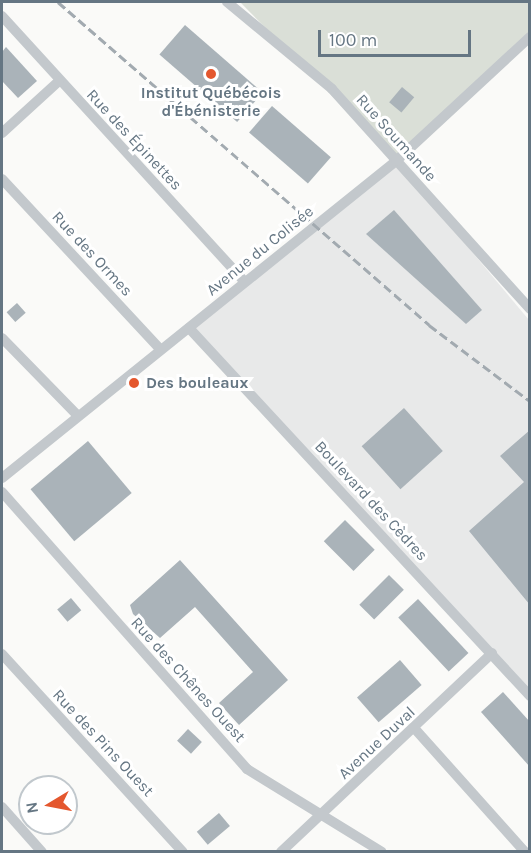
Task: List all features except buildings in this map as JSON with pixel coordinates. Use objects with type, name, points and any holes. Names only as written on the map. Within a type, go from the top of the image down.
[{"type":"street","name":"Rue Soumande","points":[[227,2],[332,89],[530,309]]},
{"type":"street","name":"Rue des Épinettes","points":[[2,16],[58,81],[245,282]]},
{"type":"street","name":"Avenue du Colisée","points":[[2,478],[396,160],[530,37]]},
{"type":"street","points":[[2,133],[58,81]]},
{"type":"street","name":"Rue des Ormes","points":[[2,179],[161,350]]},
{"type":"street","name":"Boulevard des Cèdres","points":[[189,328],[530,696]]},
{"type":"street","points":[[2,338],[78,416]]},
{"type":"street","name":"Rue des Chênes Ouest","points":[[2,492],[247,770],[382,852]]},
{"type":"street","name":"Avenue Duval","points":[[280,852],[415,729],[492,653]]},
{"type":"street","name":"Rue des Pins Ouest","points":[[2,654],[183,852]]},
{"type":"street","points":[[415,729],[525,852]]},
{"type":"street","points":[[2,807],[42,852]]},
{"type":"shaded area","points":[[240,2],[529,2],[529,41],[396,161]]},
{"type":"shaded area","points":[[396,161],[529,320],[529,694],[189,328]]},
{"type":"railway","points":[[58,2],[429,325],[530,401]]},
{"type":"place","name":"Institut Québécois d'Ébénisterie","points":[[211,74]]},
{"type":"place","name":"Des bouleaux","points":[[134,383]]}]
